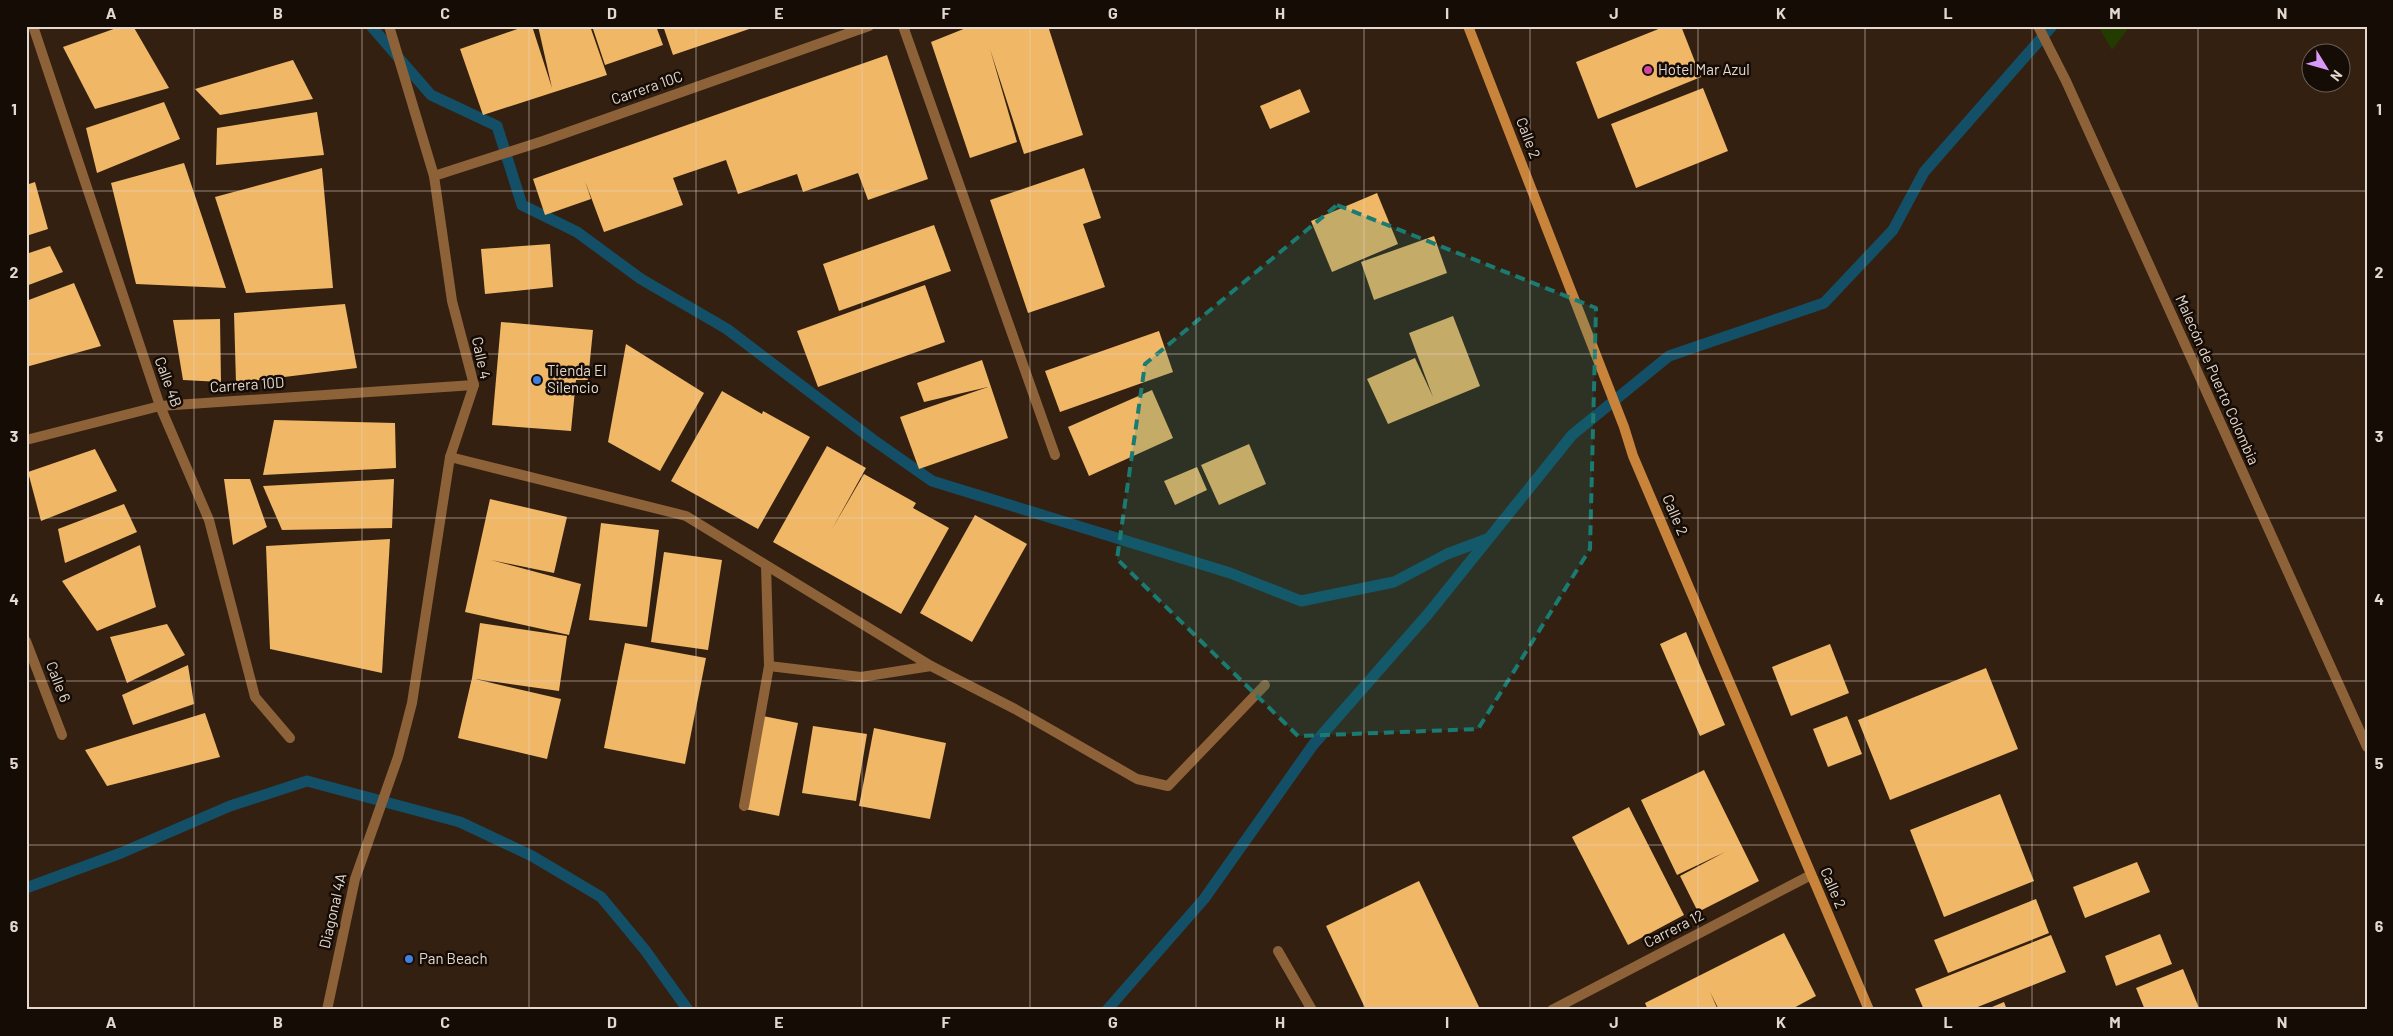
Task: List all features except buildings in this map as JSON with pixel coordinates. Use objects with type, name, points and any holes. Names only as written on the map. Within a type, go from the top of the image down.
[{"type":"street","name":"Calle 4B","points":[[33,26],[160,406],[209,520],[255,696],[290,738]]},
{"type":"street","name":"Calle 4","points":[[389,26],[434,176],[452,301],[474,385],[450,457],[412,703],[398,757]]},
{"type":"street","name":"Carrera 10C","points":[[434,176],[543,141],[869,26]]},
{"type":"street","points":[[903,26],[1055,455]]},
{"type":"street","name":"Calle 2","points":[[1468,26],[1624,427],[1633,456],[1869,1010]]},
{"type":"street","name":"Malecón de Puerto Colombia","points":[[2038,26],[2066,81],[2367,747]]},
{"type":"street","name":"Carrera 10D","points":[[26,440],[160,406],[474,385]]},
{"type":"street","points":[[450,457],[686,516],[930,666],[1015,709],[1136,779],[1168,786],[1265,685]]},
{"type":"street","points":[[744,806],[769,666],[766,566]]},
{"type":"street","name":"Calle 6","points":[[26,641],[62,735]]},
{"type":"street","points":[[769,666],[860,677],[930,666]]},
{"type":"street","name":"Diagonal 4A","points":[[327,1010],[355,879],[398,757]]},
{"type":"street","name":"Carrera 12","points":[[1552,1010],[1811,875]]},
{"type":"street","points":[[1278,951],[1312,1010]]},
{"type":"highlighted area","points":[[1337,205],[1596,308],[1590,549],[1478,729],[1298,736],[1117,559],[1145,364]]},
{"type":"green space","points":[[2098,26],[2130,26],[2112,50]]},
{"type":"waterway","points":[[371,26],[431,95],[497,126],[522,205],[577,232],[641,279],[727,329],[872,439],[932,481],[1230,573],[1301,601],[1394,582],[1447,554],[1487,539]]},
{"type":"waterway","points":[[1107,1010],[1204,899],[1313,745],[1428,614],[1572,435],[1669,356],[1824,303],[1893,230],[1924,172],[2052,26]]},
{"type":"waterway","points":[[26,888],[121,853],[230,806],[307,781],[460,822],[532,856],[601,897],[645,950],[688,1010]]},
{"type":"place","name":"Hotel Mar Azul","points":[[1648,70]]},
{"type":"place","name":"Tienda El Silencio","points":[[537,380]]},
{"type":"place","name":"Pan Beach","points":[[409,959]]}]
